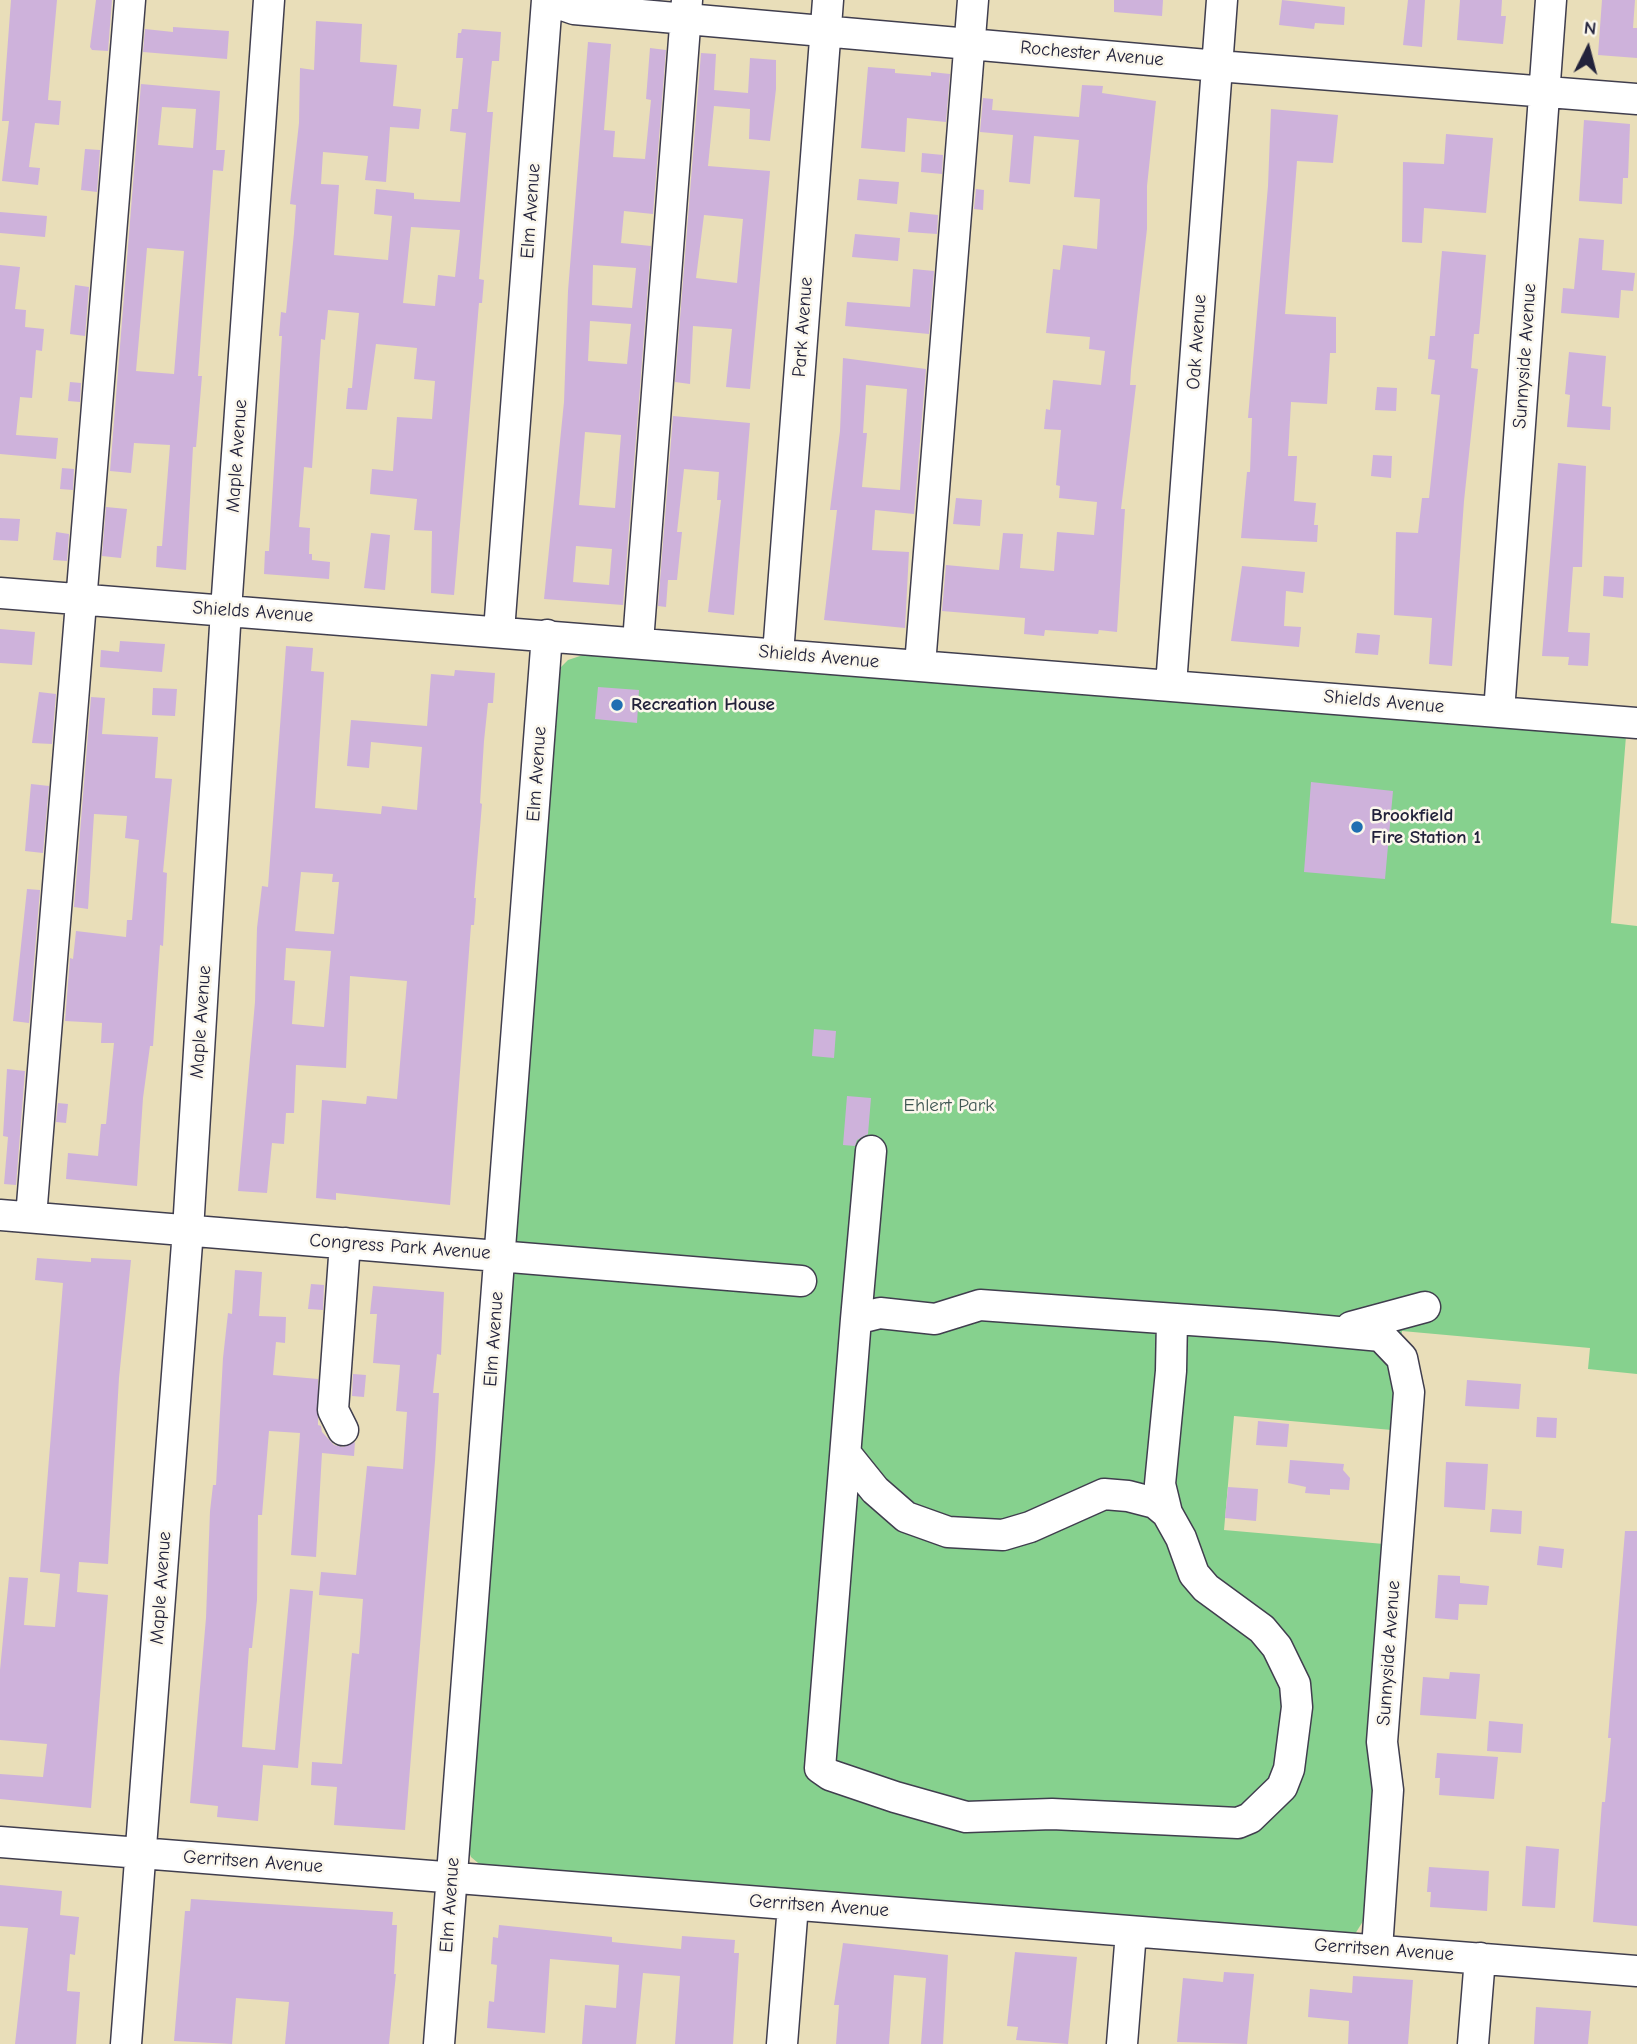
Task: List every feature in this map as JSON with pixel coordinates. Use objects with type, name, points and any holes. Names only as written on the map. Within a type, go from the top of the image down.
[{"type":"street","points":[[31,1217],[130,0]]},
{"type":"street","name":"Maple Avenue","points":[[126,2044],[188,1230],[226,610],[269,0]]},
{"type":"street","name":"Rochester Avenue","points":[[548,0],[574,9],[686,9],[826,15],[970,42],[1217,66],[1637,99]]},
{"type":"street","name":"Elm Avenue","points":[[499,631],[548,0]]},
{"type":"street","points":[[920,665],[973,0]]},
{"type":"street","name":"Oak Avenue","points":[[1171,685],[1222,0]]},
{"type":"street","name":"Sunnyside Avenue","points":[[1499,712],[1551,0]]},
{"type":"street","points":[[638,642],[686,9]]},
{"type":"street","name":"Park Avenue","points":[[778,654],[826,15]]},
{"type":"street","name":"Shields Avenue","points":[[0,593],[1637,723]]},
{"type":"street","name":"Elm Avenue","points":[[439,2044],[547,635]]},
{"type":"street","points":[[870,1151],[820,1768],[830,1775],[966,1817],[1052,1814],[1238,1823],[1250,1818],[1286,1781],[1297,1707],[1296,1684],[1277,1647],[1262,1629],[1206,1588],[1194,1574],[1181,1538],[1167,1513],[1160,1484],[1171,1371],[1172,1319]]},
{"type":"street","name":"Congress Park Avenue","points":[[0,1214],[801,1281]]},
{"type":"street","points":[[343,1430],[334,1410],[345,1243]]},
{"type":"street","points":[[856,1319],[880,1313],[935,1319],[980,1305],[1334,1331],[1425,1307]]},
{"type":"street","name":"Sunnyside Avenue","points":[[1334,1331],[1381,1336],[1402,1358],[1409,1392],[1382,1742],[1388,1790],[1377,1949]]},
{"type":"street","points":[[846,1454],[876,1490],[906,1517],[947,1532],[1003,1535],[1030,1527],[1104,1494],[1128,1496],[1155,1503],[1167,1513]]},
{"type":"street","name":"Gerritsen Avenue","points":[[0,1842],[1637,1971]]},
{"type":"street","points":[[782,2044],[793,1905]]},
{"type":"street","points":[[1122,2044],[1131,1932]]},
{"type":"street","points":[[1473,2044],[1480,1958]]},
{"type":"green space","name":"Ehlert Park","points":[[586,654],[1626,736],[1611,923],[1637,926],[1637,1374],[1588,1369],[1590,1348],[1402,1331],[1392,1430],[1234,1416],[1224,1530],[1384,1544],[1375,1784],[1365,1918],[1355,1934],[1348,1937],[484,1868],[471,1857],[467,1847],[559,678],[561,667],[568,660]]},
{"type":"building","points":[[11,0],[57,0],[48,100],[61,101],[59,125],[35,123],[29,167],[40,168],[38,185],[2,181],[9,121],[2,121]]},
{"type":"building","points":[[96,0],[112,0],[108,51],[92,50],[90,47]]},
{"type":"building","points":[[1114,0],[1163,0],[1162,16],[1114,12]]},
{"type":"building","points":[[1282,0],[1345,7],[1344,25],[1315,23],[1314,29],[1279,25]]},
{"type":"building","points":[[1408,0],[1425,0],[1422,47],[1403,45]]},
{"type":"building","points":[[1460,0],[1502,0],[1501,16],[1506,16],[1503,44],[1457,40]]},
{"type":"building","points":[[1602,0],[1635,0],[1633,28],[1637,28],[1637,58],[1598,55]]},
{"type":"building","points":[[316,21],[362,24],[360,62],[397,65],[393,106],[421,109],[419,129],[390,127],[386,182],[365,180],[368,156],[323,152],[321,184],[339,185],[334,255],[388,260],[392,216],[374,214],[376,189],[414,193],[414,199],[460,202],[466,133],[450,131],[452,109],[458,109],[463,58],[456,58],[458,33],[461,33],[462,29],[501,32],[499,61],[492,61],[487,112],[493,112],[479,279],[484,280],[482,303],[479,303],[454,595],[431,593],[432,531],[414,530],[417,499],[370,494],[372,469],[393,471],[397,417],[432,419],[435,381],[414,379],[417,348],[376,344],[367,410],[346,409],[348,388],[352,388],[359,313],[328,310],[325,340],[321,339],[312,468],[304,467],[299,527],[310,528],[309,554],[312,554],[312,560],[330,562],[329,579],[264,574],[265,551],[269,551],[282,336],[279,336],[281,312],[286,313],[296,205],[290,204],[299,123],[300,68],[314,70]],"holes":[[[411,227],[460,230],[455,277],[438,275],[435,306],[403,303]]]},
{"type":"building","points":[[173,27],[229,31],[227,59],[143,52],[145,29],[173,32]]},
{"type":"building","points":[[588,42],[611,44],[604,130],[615,131],[613,157],[645,159],[651,100],[646,99],[650,48],[666,50],[653,214],[624,211],[621,243],[651,246],[623,605],[544,599],[564,402],[568,291]],"holes":[[[593,265],[636,268],[632,308],[592,305]],[[590,321],[631,324],[627,364],[588,361]],[[585,432],[621,435],[615,508],[579,505]],[[576,546],[612,549],[609,585],[573,582]]]},
{"type":"building","points":[[701,53],[716,54],[714,90],[748,93],[750,58],[776,60],[776,89],[770,141],[749,139],[750,109],[714,106],[708,166],[770,171],[750,389],[726,387],[732,329],[693,326],[690,384],[675,382]],"holes":[[[704,215],[743,219],[737,283],[696,278]]]},
{"type":"building","points":[[868,67],[895,69],[895,73],[931,76],[931,72],[950,74],[946,122],[907,118],[905,152],[861,148]]},
{"type":"building","points":[[141,84],[220,91],[216,150],[225,150],[223,171],[213,170],[198,376],[202,376],[196,447],[193,447],[186,570],[156,567],[157,546],[162,546],[170,445],[134,443],[131,473],[110,471]],"holes":[[[162,107],[196,109],[193,148],[158,145]],[[147,248],[184,251],[174,374],[136,371]]]},
{"type":"building","points":[[1082,85],[1103,86],[1102,93],[1156,101],[1147,186],[1147,229],[1131,369],[1130,385],[1136,385],[1121,509],[1125,509],[1117,632],[1099,630],[1098,634],[1045,630],[1044,636],[1024,634],[1025,618],[942,611],[946,565],[999,570],[1003,533],[1023,534],[1020,568],[1054,571],[1057,532],[1094,535],[1097,502],[1059,498],[1060,486],[1056,485],[1061,430],[1044,429],[1046,409],[1050,410],[1053,380],[1101,385],[1105,351],[1089,349],[1090,337],[1046,333],[1053,269],[1060,270],[1063,245],[1097,249],[1100,199],[1074,197],[1079,140],[1034,136],[1030,184],[1009,182],[1013,135],[980,132],[983,98],[993,99],[992,110],[1079,117]]},
{"type":"building","points":[[1271,109],[1338,115],[1333,163],[1297,161],[1285,314],[1336,317],[1336,353],[1330,353],[1327,404],[1291,402],[1288,456],[1297,456],[1294,501],[1316,503],[1314,525],[1318,525],[1317,542],[1241,538],[1247,472],[1250,472],[1252,418],[1248,418],[1268,186]]},
{"type":"building","points":[[1584,120],[1630,124],[1628,178],[1623,178],[1622,204],[1579,201]]},
{"type":"building","points":[[1446,134],[1493,138],[1486,213],[1424,208],[1422,243],[1402,242],[1403,162],[1444,164]]},
{"type":"building","points":[[85,149],[100,150],[97,192],[81,190]]},
{"type":"building","points":[[922,153],[943,155],[942,174],[921,172]]},
{"type":"building","points":[[859,179],[899,182],[897,204],[857,200]]},
{"type":"building","points":[[976,189],[984,190],[983,210],[974,209]]},
{"type":"building","points":[[0,212],[47,216],[45,237],[0,233]]},
{"type":"building","points":[[910,212],[938,215],[937,234],[908,232]]},
{"type":"building","points":[[855,234],[900,238],[898,261],[852,257]]},
{"type":"building","points":[[1579,238],[1604,240],[1602,270],[1635,273],[1633,291],[1621,290],[1619,318],[1561,313],[1563,288],[1574,289]]},
{"type":"building","points":[[1442,251],[1486,255],[1479,334],[1474,334],[1471,368],[1478,369],[1464,501],[1452,666],[1429,664],[1432,618],[1394,615],[1396,532],[1418,533],[1422,498],[1429,498],[1440,395],[1431,394],[1435,360],[1428,359],[1430,336],[1435,336]]},
{"type":"building","points":[[0,265],[20,267],[15,309],[26,310],[25,327],[44,329],[42,351],[36,350],[32,398],[20,397],[16,435],[58,438],[56,459],[0,454]]},
{"type":"building","points":[[913,269],[934,271],[929,334],[845,326],[847,302],[910,307]]},
{"type":"building","points":[[75,285],[89,287],[85,336],[70,334]]},
{"type":"building","points":[[1569,352],[1606,356],[1602,406],[1611,407],[1610,430],[1567,427],[1570,395],[1565,394]]},
{"type":"building","points":[[843,358],[926,369],[914,514],[875,510],[872,550],[909,552],[905,628],[824,620],[837,510],[830,510],[840,431]],"holes":[[[866,385],[907,389],[900,490],[862,487],[867,433],[863,433]]]},
{"type":"building","points":[[70,382],[81,383],[80,402],[68,401]]},
{"type":"building","points":[[1377,387],[1397,388],[1396,411],[1375,410]]},
{"type":"building","points":[[673,416],[750,423],[734,615],[708,612],[721,500],[717,500],[719,472],[684,469],[677,532],[682,532],[677,580],[668,580],[666,607],[658,606]]},
{"type":"building","points":[[1373,455],[1392,456],[1391,478],[1371,476]]},
{"type":"building","points":[[1558,463],[1586,466],[1582,567],[1573,567],[1568,632],[1590,633],[1588,666],[1568,665],[1569,657],[1542,656]]},
{"type":"building","points":[[62,468],[74,469],[73,490],[60,489]]},
{"type":"building","points":[[956,498],[982,500],[980,526],[953,524]]},
{"type":"building","points":[[106,507],[127,509],[121,558],[102,556]]},
{"type":"building","points":[[0,518],[20,519],[18,541],[0,540]]},
{"type":"building","points":[[56,532],[69,534],[67,561],[53,560]]},
{"type":"building","points":[[371,533],[390,535],[385,590],[364,588]]},
{"type":"building","points":[[1242,566],[1305,572],[1303,593],[1286,591],[1284,626],[1301,627],[1299,647],[1231,641]]},
{"type":"building","points":[[1604,576],[1624,577],[1623,598],[1603,596]]},
{"type":"building","points":[[0,629],[35,632],[32,665],[0,663]]},
{"type":"building","points":[[1357,633],[1380,635],[1378,655],[1355,653]]},
{"type":"building","points":[[120,641],[165,644],[162,672],[100,667],[101,650],[119,652]]},
{"type":"building","points":[[286,646],[313,648],[311,671],[324,672],[315,808],[381,814],[382,806],[417,810],[422,747],[371,742],[369,768],[347,766],[351,720],[427,726],[431,674],[454,676],[455,670],[495,673],[493,703],[488,703],[484,741],[476,898],[474,925],[471,925],[450,1205],[336,1193],[336,1200],[316,1198],[322,1100],[366,1104],[367,1096],[397,1099],[407,981],[350,976],[346,1068],[296,1065],[294,1113],[286,1113],[284,1144],[272,1143],[267,1193],[238,1191],[255,1002],[257,928],[262,886],[268,887]],"holes":[[[301,872],[333,874],[332,882],[339,882],[334,934],[295,931]],[[286,948],[331,951],[324,1027],[292,1024],[295,981],[284,980]]]},
{"type":"building","name":"Recreation House","points":[[598,687],[639,690],[637,723],[595,719]]},
{"type":"building","points":[[153,688],[177,689],[175,716],[152,715]]},
{"type":"building","points":[[39,692],[56,694],[52,744],[32,743]]},
{"type":"building","points":[[91,697],[105,698],[102,734],[158,737],[155,778],[172,779],[163,872],[167,873],[163,946],[160,945],[153,1046],[150,1046],[143,1098],[137,1186],[66,1179],[68,1153],[98,1156],[101,1124],[106,1124],[114,1043],[101,1043],[102,1023],[65,1021],[70,958],[73,959],[76,931],[126,937],[127,920],[132,920],[139,840],[125,838],[127,816],[94,814],[88,909],[74,907]]},
{"type":"building","name":"Brookfield Fire Station 1","points":[[1311,782],[1393,791],[1385,879],[1304,872]]},
{"type":"building","points":[[31,784],[49,786],[43,853],[25,851]]},
{"type":"building","points":[[27,889],[40,890],[29,1023],[13,1021]]},
{"type":"building","points":[[814,1029],[836,1031],[834,1058],[812,1056]]},
{"type":"building","points":[[7,1069],[25,1071],[16,1185],[4,1184],[8,1137],[3,1136]]},
{"type":"building","points":[[847,1096],[871,1098],[868,1134],[857,1140],[855,1146],[843,1145]]},
{"type":"building","points":[[58,1103],[68,1104],[66,1123],[56,1122]]},
{"type":"building","points":[[37,1258],[91,1262],[91,1258],[131,1260],[119,1378],[108,1564],[79,1562],[77,1592],[108,1595],[91,1808],[0,1799],[0,1774],[43,1777],[47,1744],[0,1740],[0,1670],[9,1577],[28,1578],[24,1625],[55,1627],[60,1574],[40,1572],[63,1283],[35,1280]]},
{"type":"building","points":[[235,1270],[262,1272],[259,1316],[286,1317],[285,1343],[276,1342],[273,1375],[318,1379],[318,1425],[321,1426],[322,1432],[334,1445],[343,1447],[355,1442],[354,1456],[322,1453],[316,1557],[291,1555],[300,1433],[269,1431],[262,1515],[258,1515],[257,1600],[252,1648],[249,1648],[242,1747],[275,1750],[290,1589],[313,1591],[298,1768],[263,1765],[258,1821],[217,1817],[218,1806],[190,1803],[206,1618],[210,1511],[213,1485],[216,1485],[223,1358],[228,1313],[232,1314]]},
{"type":"building","points":[[311,1284],[324,1285],[323,1310],[308,1309]]},
{"type":"building","points":[[373,1286],[444,1292],[441,1355],[437,1354],[433,1393],[439,1393],[435,1461],[405,1830],[334,1825],[337,1787],[311,1785],[312,1762],[342,1764],[352,1653],[359,1654],[363,1599],[319,1595],[321,1572],[356,1575],[367,1466],[403,1469],[407,1412],[396,1411],[400,1365],[373,1363],[377,1314],[370,1314]]},
{"type":"building","points":[[353,1374],[366,1375],[364,1397],[352,1396]]},
{"type":"building","points":[[1467,1380],[1521,1384],[1519,1409],[1465,1406]]},
{"type":"building","points":[[1537,1417],[1557,1418],[1556,1438],[1536,1437]]},
{"type":"building","points":[[1258,1421],[1289,1424],[1287,1447],[1256,1445]]},
{"type":"building","points":[[1290,1460],[1344,1464],[1343,1470],[1350,1478],[1349,1490],[1330,1489],[1330,1495],[1305,1493],[1306,1487],[1288,1483]]},
{"type":"building","points":[[1446,1462],[1488,1464],[1485,1510],[1444,1507]]},
{"type":"building","points":[[1228,1487],[1258,1489],[1256,1521],[1225,1518]]},
{"type":"building","points":[[1492,1509],[1522,1511],[1521,1534],[1490,1532]]},
{"type":"building","points":[[1625,1531],[1637,1531],[1637,1926],[1593,1922],[1602,1802],[1605,1802],[1611,1738],[1608,1738]]},
{"type":"building","points":[[1539,1546],[1564,1549],[1562,1568],[1537,1565]]},
{"type":"building","points":[[1438,1575],[1460,1576],[1460,1583],[1489,1586],[1487,1605],[1459,1604],[1458,1620],[1435,1618]]},
{"type":"building","points":[[1450,1672],[1480,1674],[1476,1719],[1420,1715],[1423,1677],[1449,1679]]},
{"type":"building","points":[[1489,1721],[1523,1724],[1521,1753],[1487,1751]]},
{"type":"building","points":[[1437,1753],[1498,1757],[1494,1799],[1439,1795],[1440,1778],[1435,1778]]},
{"type":"building","points":[[1526,1846],[1559,1849],[1555,1908],[1522,1906]]},
{"type":"building","points":[[1429,1867],[1489,1871],[1487,1911],[1430,1907],[1431,1892],[1427,1892]]},
{"type":"building","points":[[0,1885],[62,1891],[60,1915],[79,1917],[75,1955],[70,1954],[67,1991],[80,1992],[76,2044],[15,2044],[28,1928],[0,1926]]},
{"type":"building","points":[[191,1899],[393,1912],[392,1925],[397,1925],[396,1974],[389,2044],[285,2044],[289,2002],[236,1998],[232,2044],[174,2041],[185,1911],[190,1911]]},
{"type":"building","points":[[499,1925],[612,1937],[612,1942],[681,1949],[682,1936],[735,1940],[734,1953],[739,1953],[733,2044],[675,2044],[680,1976],[643,1973],[636,2044],[582,2044],[585,2005],[616,2008],[619,1965],[550,1959],[545,2033],[487,2028],[489,2001],[494,2002],[497,1965],[491,1964],[493,1937],[498,1938]]},
{"type":"building","points":[[843,1943],[948,1955],[943,2044],[921,2044],[926,1978],[894,1975],[889,2044],[836,2044],[839,2005],[834,2005]]},
{"type":"building","points":[[1015,1952],[1077,1957],[1068,2044],[1016,2040],[1018,2027],[1007,2026]]},
{"type":"building","points":[[1224,1972],[1254,1974],[1247,2044],[1177,2042],[1183,1978],[1223,1982]]},
{"type":"building","points":[[1353,1976],[1413,1980],[1408,2044],[1348,2044],[1349,2021],[1308,2017],[1310,1989],[1352,1993]]},
{"type":"building","points":[[1536,2007],[1591,2011],[1588,2044],[1534,2044]]},
{"type":"place","name":"Recreation House","points":[[617,705]]},
{"type":"place","name":"Brookfield Fire Station 1","points":[[1357,827]]}]
